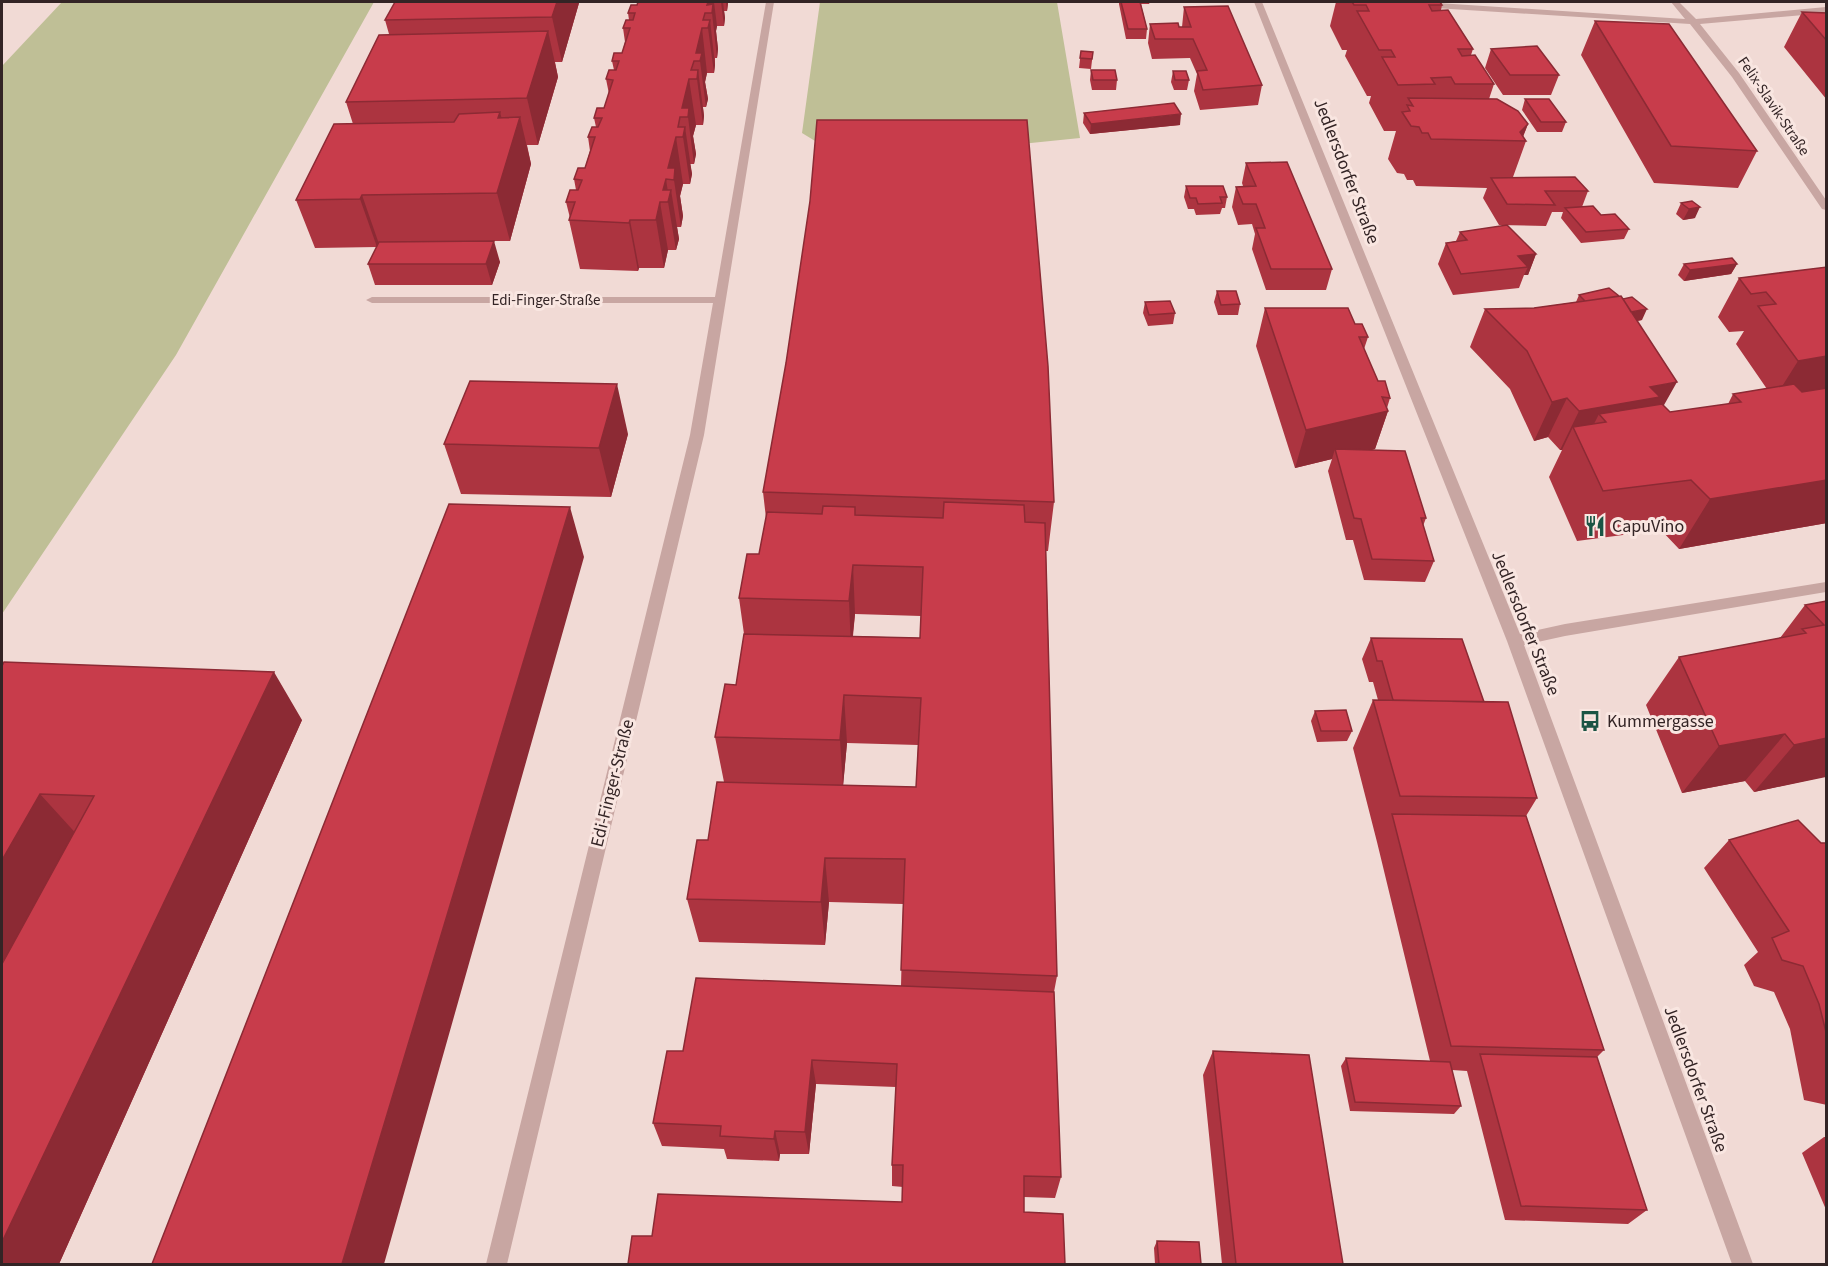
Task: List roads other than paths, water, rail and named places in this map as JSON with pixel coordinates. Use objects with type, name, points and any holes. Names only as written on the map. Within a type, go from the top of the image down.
[{"type":"street","name":"Edi-Finger-Straße","points":[[496,1264],[697,435],[770,2]]},
{"type":"street","name":"Jedlersdorfer Straße","points":[[1258,2],[1515,641],[1743,1264]]},
{"type":"street","name":"Felix-Slavik-Straße","points":[[1675,2],[1696,22],[1737,76],[1827,207]]},
{"type":"street","points":[[1414,4],[1696,22],[1827,10]]},
{"type":"street","name":"Edi-Finger-Straße","points":[[372,300],[720,300]]},
{"type":"street","points":[[1515,641],[1564,630],[1827,587]]},
{"type":"place","name":"CapuVino","points":[[1595,526]]},
{"type":"place","name":"Kummergasse","points":[[1590,721]]}]
